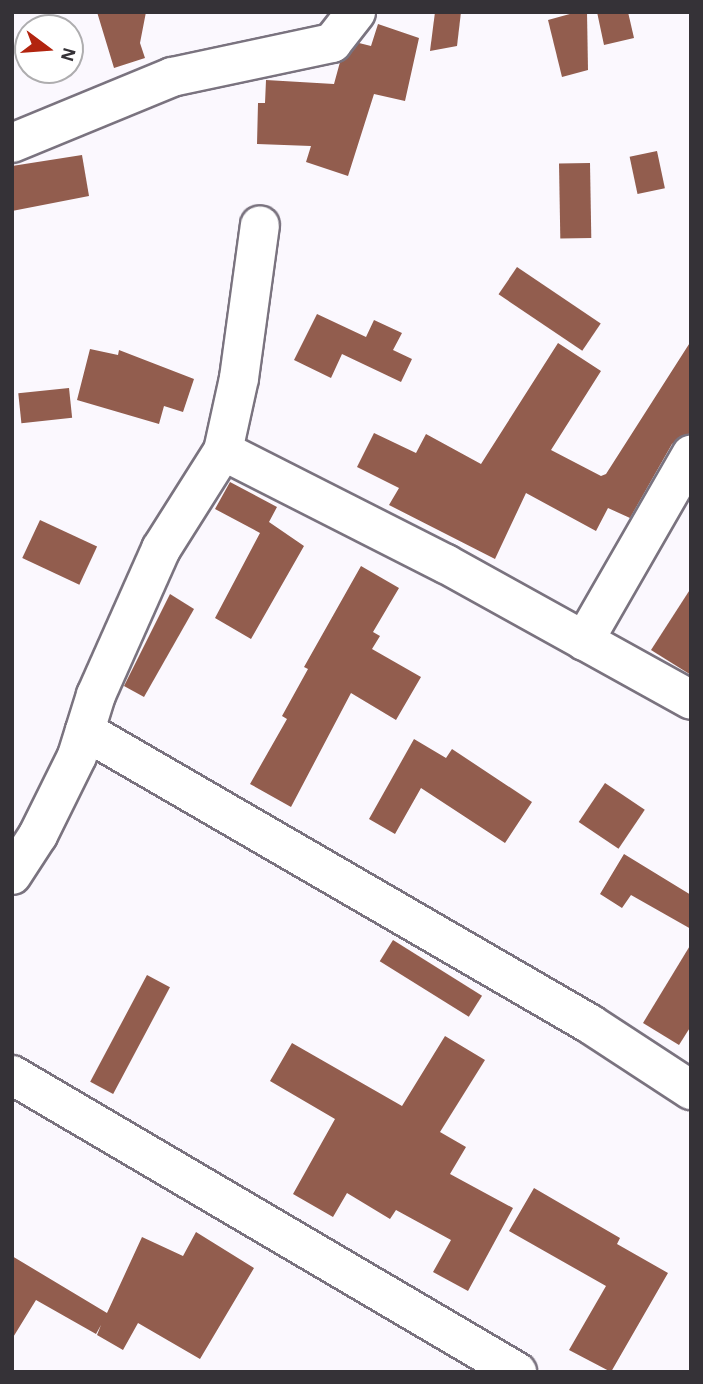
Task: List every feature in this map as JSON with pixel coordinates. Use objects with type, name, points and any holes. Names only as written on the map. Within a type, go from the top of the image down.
[{"type":"street","points":[[12,143],[172,77],[332,43],[356,12]]},
{"type":"street","points":[[12,875],[38,835],[85,731],[160,549],[223,451],[239,378],[260,225]]},
{"type":"street","points":[[223,451],[446,564],[691,700]]},
{"type":"street","points":[[584,641],[691,455]]},
{"type":"street","points":[[85,731],[590,1024],[691,1090]]},
{"type":"street","points":[[12,1075],[369,1280],[517,1372]]},
{"type":"building","points":[[97,12],[146,12],[140,43],[145,58],[114,68]]},
{"type":"building","points":[[435,12],[461,12],[457,46],[430,51]]},
{"type":"building","points":[[587,12],[588,70],[562,77],[548,20]]},
{"type":"building","points":[[597,12],[628,12],[634,38],[604,45]]},
{"type":"building","points":[[378,24],[419,38],[405,101],[374,94],[348,176],[306,162],[311,146],[257,144],[258,103],[265,103],[266,80],[334,84],[340,62],[359,43],[371,46]]},
{"type":"building","points":[[657,151],[665,188],[638,194],[630,157]]},
{"type":"building","points":[[82,155],[89,196],[12,211],[12,166]]},
{"type":"building","points":[[590,163],[591,238],[560,239],[559,164]]},
{"type":"building","points":[[517,267],[601,323],[582,351],[499,294]]},
{"type":"building","points":[[317,314],[366,337],[374,320],[402,333],[393,350],[412,359],[401,382],[342,354],[331,378],[294,360]]},
{"type":"building","points":[[691,341],[691,433],[672,444],[630,518],[608,508],[596,531],[526,493],[495,559],[389,505],[399,488],[357,467],[374,433],[416,453],[426,434],[481,464],[558,343],[601,371],[551,450],[601,476],[606,474]]},
{"type":"building","points":[[90,349],[118,355],[119,350],[194,379],[183,412],[164,406],[159,424],[77,400]]},
{"type":"building","points":[[69,388],[72,418],[21,423],[18,393]]},
{"type":"building","points":[[230,482],[277,507],[269,522],[304,546],[251,639],[215,618],[260,533],[215,509]]},
{"type":"building","points":[[40,520],[97,547],[79,585],[22,558]]},
{"type":"building","points":[[361,566],[399,588],[373,632],[380,636],[372,649],[421,677],[396,720],[351,693],[291,807],[250,784],[287,719],[282,716],[308,669],[304,667]]},
{"type":"building","points":[[691,588],[691,675],[651,650]]},
{"type":"building","points":[[170,594],[194,609],[144,697],[124,686]]},
{"type":"building","points":[[414,739],[446,758],[452,749],[532,802],[505,843],[421,788],[395,834],[369,819]]},
{"type":"building","points":[[605,783],[645,810],[619,849],[579,822]]},
{"type":"building","points":[[624,854],[691,895],[691,929],[631,895],[622,908],[600,894]]},
{"type":"building","points":[[393,940],[482,996],[469,1017],[380,961]]},
{"type":"building","points":[[691,944],[691,1026],[679,1045],[643,1023]]},
{"type":"building","points":[[147,975],[170,987],[113,1094],[90,1082]]},
{"type":"building","points":[[445,1036],[485,1060],[440,1132],[466,1147],[450,1174],[513,1208],[468,1291],[433,1272],[451,1240],[396,1210],[390,1219],[347,1193],[333,1217],[293,1194],[335,1119],[270,1081],[292,1043],[402,1106]]},
{"type":"building","points":[[534,1188],[620,1238],[617,1244],[668,1273],[611,1372],[569,1350],[606,1286],[509,1231]]},
{"type":"building","points":[[196,1232],[254,1268],[200,1359],[138,1323],[123,1350],[97,1335],[101,1325],[96,1334],[36,1300],[12,1339],[12,1256],[107,1313],[142,1237],[183,1256]]}]
